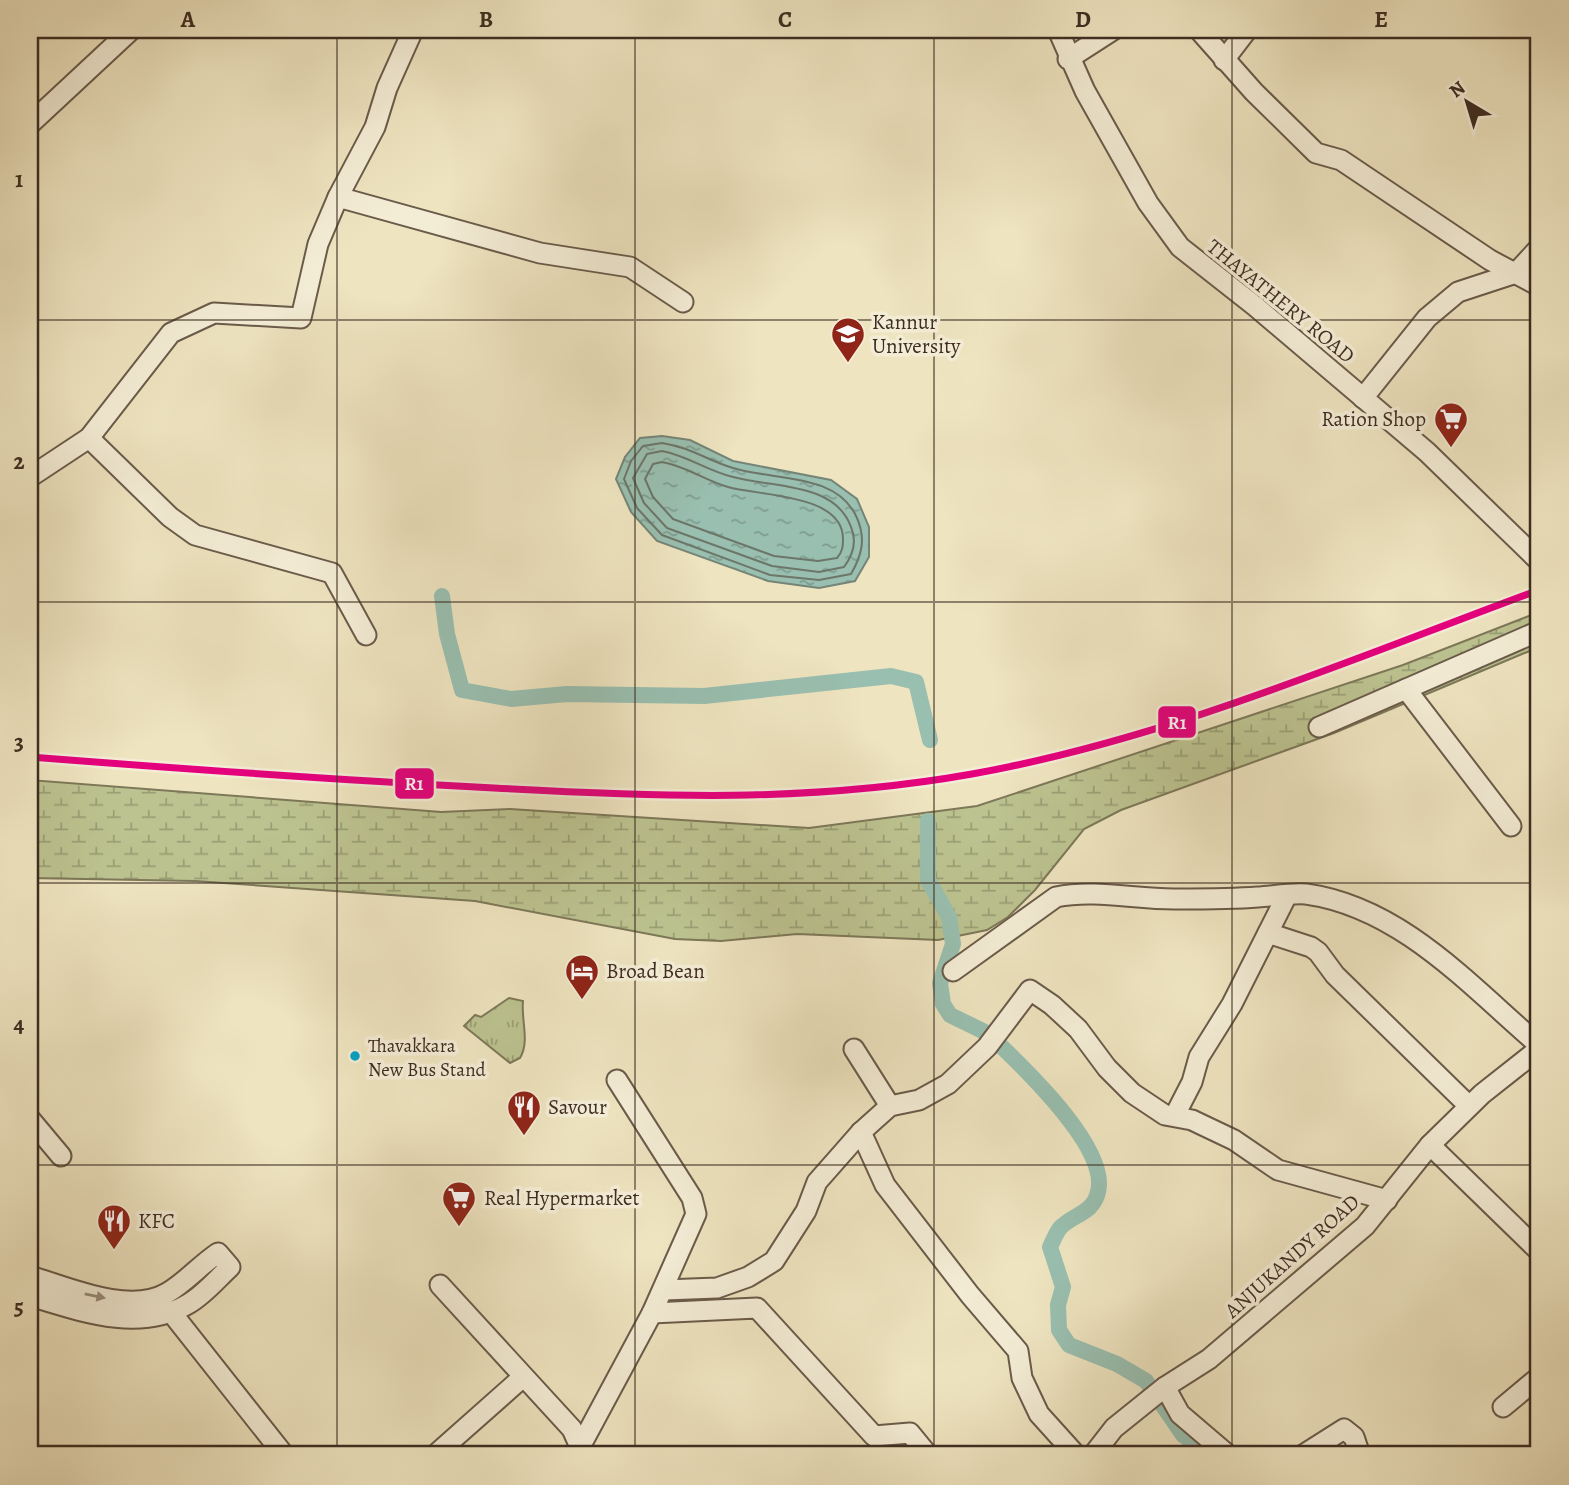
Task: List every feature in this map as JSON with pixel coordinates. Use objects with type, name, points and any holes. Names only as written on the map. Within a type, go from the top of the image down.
[{"type":"street","points":[[30,124],[131,30]]},
{"type":"street","points":[[30,477],[89,439],[171,333],[214,313],[301,318],[318,244],[338,197],[375,127],[387,88],[414,30]]},
{"type":"street","name":"THAYATHERY ROAD","points":[[1058,30],[1068,59],[1148,203],[1181,247],[1426,452],[1538,560]]},
{"type":"street","points":[[1068,59],[1113,30]]},
{"type":"street","points":[[1199,30],[1224,60],[1316,153],[1341,160],[1490,260],[1539,286]]},
{"type":"street","points":[[1224,60],[1247,30]]},
{"type":"street","points":[[338,197],[540,253],[630,267],[683,302]]},
{"type":"street","points":[[1363,398],[1427,318],[1458,292],[1517,273],[1539,248]]},
{"type":"street","points":[[89,439],[170,517],[195,535],[331,573],[366,635]]},
{"type":"street","points":[[1319,727],[1539,631]]},
{"type":"street","points":[[1406,689],[1511,826]]},
{"type":"street","points":[[953,971],[1056,897],[1085,894],[1168,900],[1304,894],[1351,905],[1381,917],[1408,934],[1539,1047]]},
{"type":"street","points":[[1175,1115],[1192,1082],[1199,1057],[1232,1004],[1287,895]]},
{"type":"street","points":[[1268,933],[1297,941],[1318,952],[1335,975],[1469,1106]]},
{"type":"street","points":[[664,1290],[717,1288],[748,1277],[774,1261],[806,1211],[817,1182],[861,1132],[890,1106],[919,1100],[948,1084],[987,1047],[1030,990],[1052,1005],[1078,1029],[1107,1068],[1132,1093],[1165,1115],[1175,1115],[1245,1146],[1270,1167],[1387,1200]]},
{"type":"street","name":"ANJUKANDY ROAD","points":[[1093,1455],[1114,1428],[1165,1387],[1209,1359],[1282,1300],[1365,1226],[1430,1145],[1469,1106],[1539,1047]]},
{"type":"street","points":[[854,1049],[890,1106]]},
{"type":"street","points":[[579,1451],[664,1290],[696,1214],[692,1198],[617,1080]]},
{"type":"street","points":[[30,1119],[61,1156]]},
{"type":"street","points":[[861,1132],[885,1185],[970,1295],[1018,1351],[1022,1378],[1040,1414],[1076,1455]]},
{"type":"street","points":[[1430,1145],[1539,1251]]},
{"type":"street","points":[[30,1276],[89,1295],[120,1301],[164,1295],[224,1260],[190,1303],[143,1320],[119,1319],[30,1296]]},
{"type":"street","points":[[440,1285],[572,1429],[579,1451]]},
{"type":"street","points":[[652,1313],[757,1308],[874,1436],[910,1433],[928,1455]]},
{"type":"street","points":[[171,1312],[283,1455]]},
{"type":"street","points":[[436,1455],[523,1377]]},
{"type":"street","points":[[1503,1406],[1539,1377]]},
{"type":"street","points":[[1165,1387],[1180,1414],[1228,1455]]},
{"type":"street","points":[[1303,1455],[1344,1429],[1350,1431],[1360,1455]]},
{"type":"green space","points":[[1539,612],[1539,647],[1334,733],[1121,810],[1084,829],[1035,890],[1008,917],[987,930],[938,940],[797,934],[721,941],[675,939],[475,901],[195,881],[30,878],[30,780],[441,812],[510,809],[809,828],[977,806],[1403,665]]},
{"type":"green space","points":[[509,998],[523,1001],[525,1038],[520,1058],[510,1063],[464,1026],[475,1015],[481,1017]]},
{"type":"water","points":[[662,436],[690,440],[733,461],[831,480],[857,499],[869,527],[869,557],[855,581],[819,588],[768,581],[657,541],[631,512],[616,479],[625,457],[640,438]]},
{"type":"waterway","points":[[442,596],[447,634],[462,690],[511,699],[567,694],[704,696],[891,676],[916,682],[930,740]]},
{"type":"waterway","points":[[928,821],[928,880],[949,917],[953,944],[940,983],[943,1004],[950,1015],[989,1034]]},
{"type":"waterway","points":[[1002,1047],[1065,1114],[1092,1155],[1098,1175],[1098,1192],[1092,1205],[1065,1223],[1050,1247],[1063,1287],[1058,1305],[1059,1330],[1069,1345],[1117,1364],[1146,1381],[1183,1435],[1210,1455]]},
{"type":"transit line","name":"R1","points":[[30,757],[320,778],[615,794],[733,795],[852,790],[972,774],[1117,740],[1260,694],[1539,590]]},
{"type":"place","name":"Kannur University","points":[[848,364]]},
{"type":"place","name":"Ration Shop","points":[[1451,449]]},
{"type":"place","name":"Broad Bean","points":[[582,1001]]},
{"type":"place","name":"Thavakkara New Bus Stand","points":[[355,1056]]},
{"type":"place","name":"Savour","points":[[524,1137]]},
{"type":"place","name":"Real Hypermarket","points":[[459,1228]]},
{"type":"place","name":"KFC","points":[[114,1251]]}]
